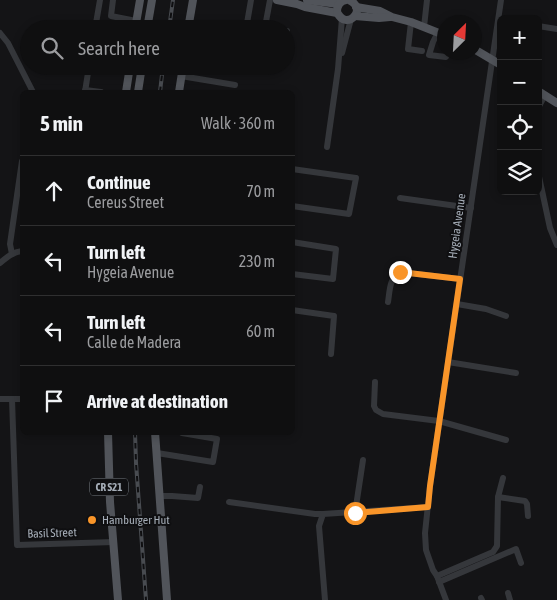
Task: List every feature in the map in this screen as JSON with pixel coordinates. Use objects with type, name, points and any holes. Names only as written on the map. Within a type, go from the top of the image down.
[{"type":"main road","points":[[137,20],[140,0]]},
{"type":"main road","points":[[149,20],[152,0]]},
{"type":"main road","points":[[190,20],[193,0]]},
{"type":"main road","points":[[277,0],[348,2],[380,11],[392,17],[437,32]]},
{"type":"main road","points":[[299,1],[304,7],[339,16],[347,20],[353,17],[392,17]]},
{"type":"main road","points":[[339,16],[337,7],[348,2]]},
{"type":"main road","points":[[348,2],[356,13],[353,17]]},
{"type":"main road","points":[[482,54],[497,63]]},
{"type":"main road","points":[[126,90],[129,75]]},
{"type":"main road","points":[[138,90],[141,75]]},
{"type":"main road","points":[[179,90],[181,76]]},
{"type":"main road","points":[[542,94],[557,103]]},
{"type":"main road","name":"CR S21","points":[[108,435],[110,502],[118,600]]},
{"type":"main road","points":[[155,435],[167,600]]},
{"type":"street","points":[[97,20],[100,0]]},
{"type":"street","points":[[113,0],[111,16],[122,20]]},
{"type":"street","points":[[248,20],[251,0]]},
{"type":"street","points":[[266,20],[270,0]]},
{"type":"street","points":[[424,27],[428,0]]},
{"type":"street","name":"Hygeia Avenue","points":[[500,15],[501,0]]},
{"type":"street","points":[[327,147],[338,69],[339,16]]},
{"type":"street","points":[[338,69],[353,17]]},
{"type":"street","points":[[411,22],[408,49],[422,51]]},
{"type":"street","points":[[542,27],[557,29]]},
{"type":"street","name":"Hygeia Avenue","points":[[446,600],[426,550],[425,533],[439,421],[497,32]]},
{"type":"street","points":[[0,33],[8,42],[20,66]]},
{"type":"street","points":[[437,38],[433,42],[429,55],[437,56]]},
{"type":"street","points":[[24,75],[32,90]]},
{"type":"street","points":[[85,90],[88,75]]},
{"type":"street","points":[[181,76],[235,85]]},
{"type":"street","points":[[540,105],[545,96]]},
{"type":"street","points":[[295,169],[356,178],[349,214],[295,206]]},
{"type":"street","points":[[12,254],[10,244],[20,176]]},
{"type":"street","points":[[542,191],[550,228],[557,245]]},
{"type":"street","points":[[400,198],[471,208]]},
{"type":"street","points":[[295,242],[336,249],[333,279],[295,274]]},
{"type":"street","points":[[0,263],[8,256],[20,251]]},
{"type":"street","points":[[388,302],[391,280],[400,272],[460,279]]},
{"type":"street","points":[[457,304],[486,309],[506,316]]},
{"type":"street","points":[[295,310],[334,316],[331,354]]},
{"type":"street","points":[[448,362],[516,373]]},
{"type":"street","points":[[375,382],[374,406],[376,410],[383,414],[439,421],[506,440]]},
{"type":"street","points":[[0,399],[20,399]]},
{"type":"street","name":"Basil Street","points":[[12,399],[17,545],[114,542]]},
{"type":"street","points":[[157,453],[213,462],[217,439],[194,435]]},
{"type":"street","points":[[355,513],[363,460]]},
{"type":"street","points":[[438,579],[493,552],[497,546],[498,496],[503,478]]},
{"type":"street","points":[[160,496],[198,498],[200,487]]},
{"type":"street","points":[[498,496],[525,501],[528,516]]},
{"type":"street","points":[[229,502],[322,516],[428,507]]},
{"type":"street","points":[[322,516],[319,526],[325,600]]},
{"type":"street","points":[[438,579],[516,549],[521,563]]},
{"type":"railway","points":[[170,20],[173,0]]},
{"type":"railway","points":[[160,90],[162,75]]},
{"type":"railway","points":[[135,435],[146,600]]},
{"type":"place","name":"Hamburger Hut","points":[[92,520]]},
{"type":"route","points":[[355,513],[428,507],[460,279],[400,272]]}]
